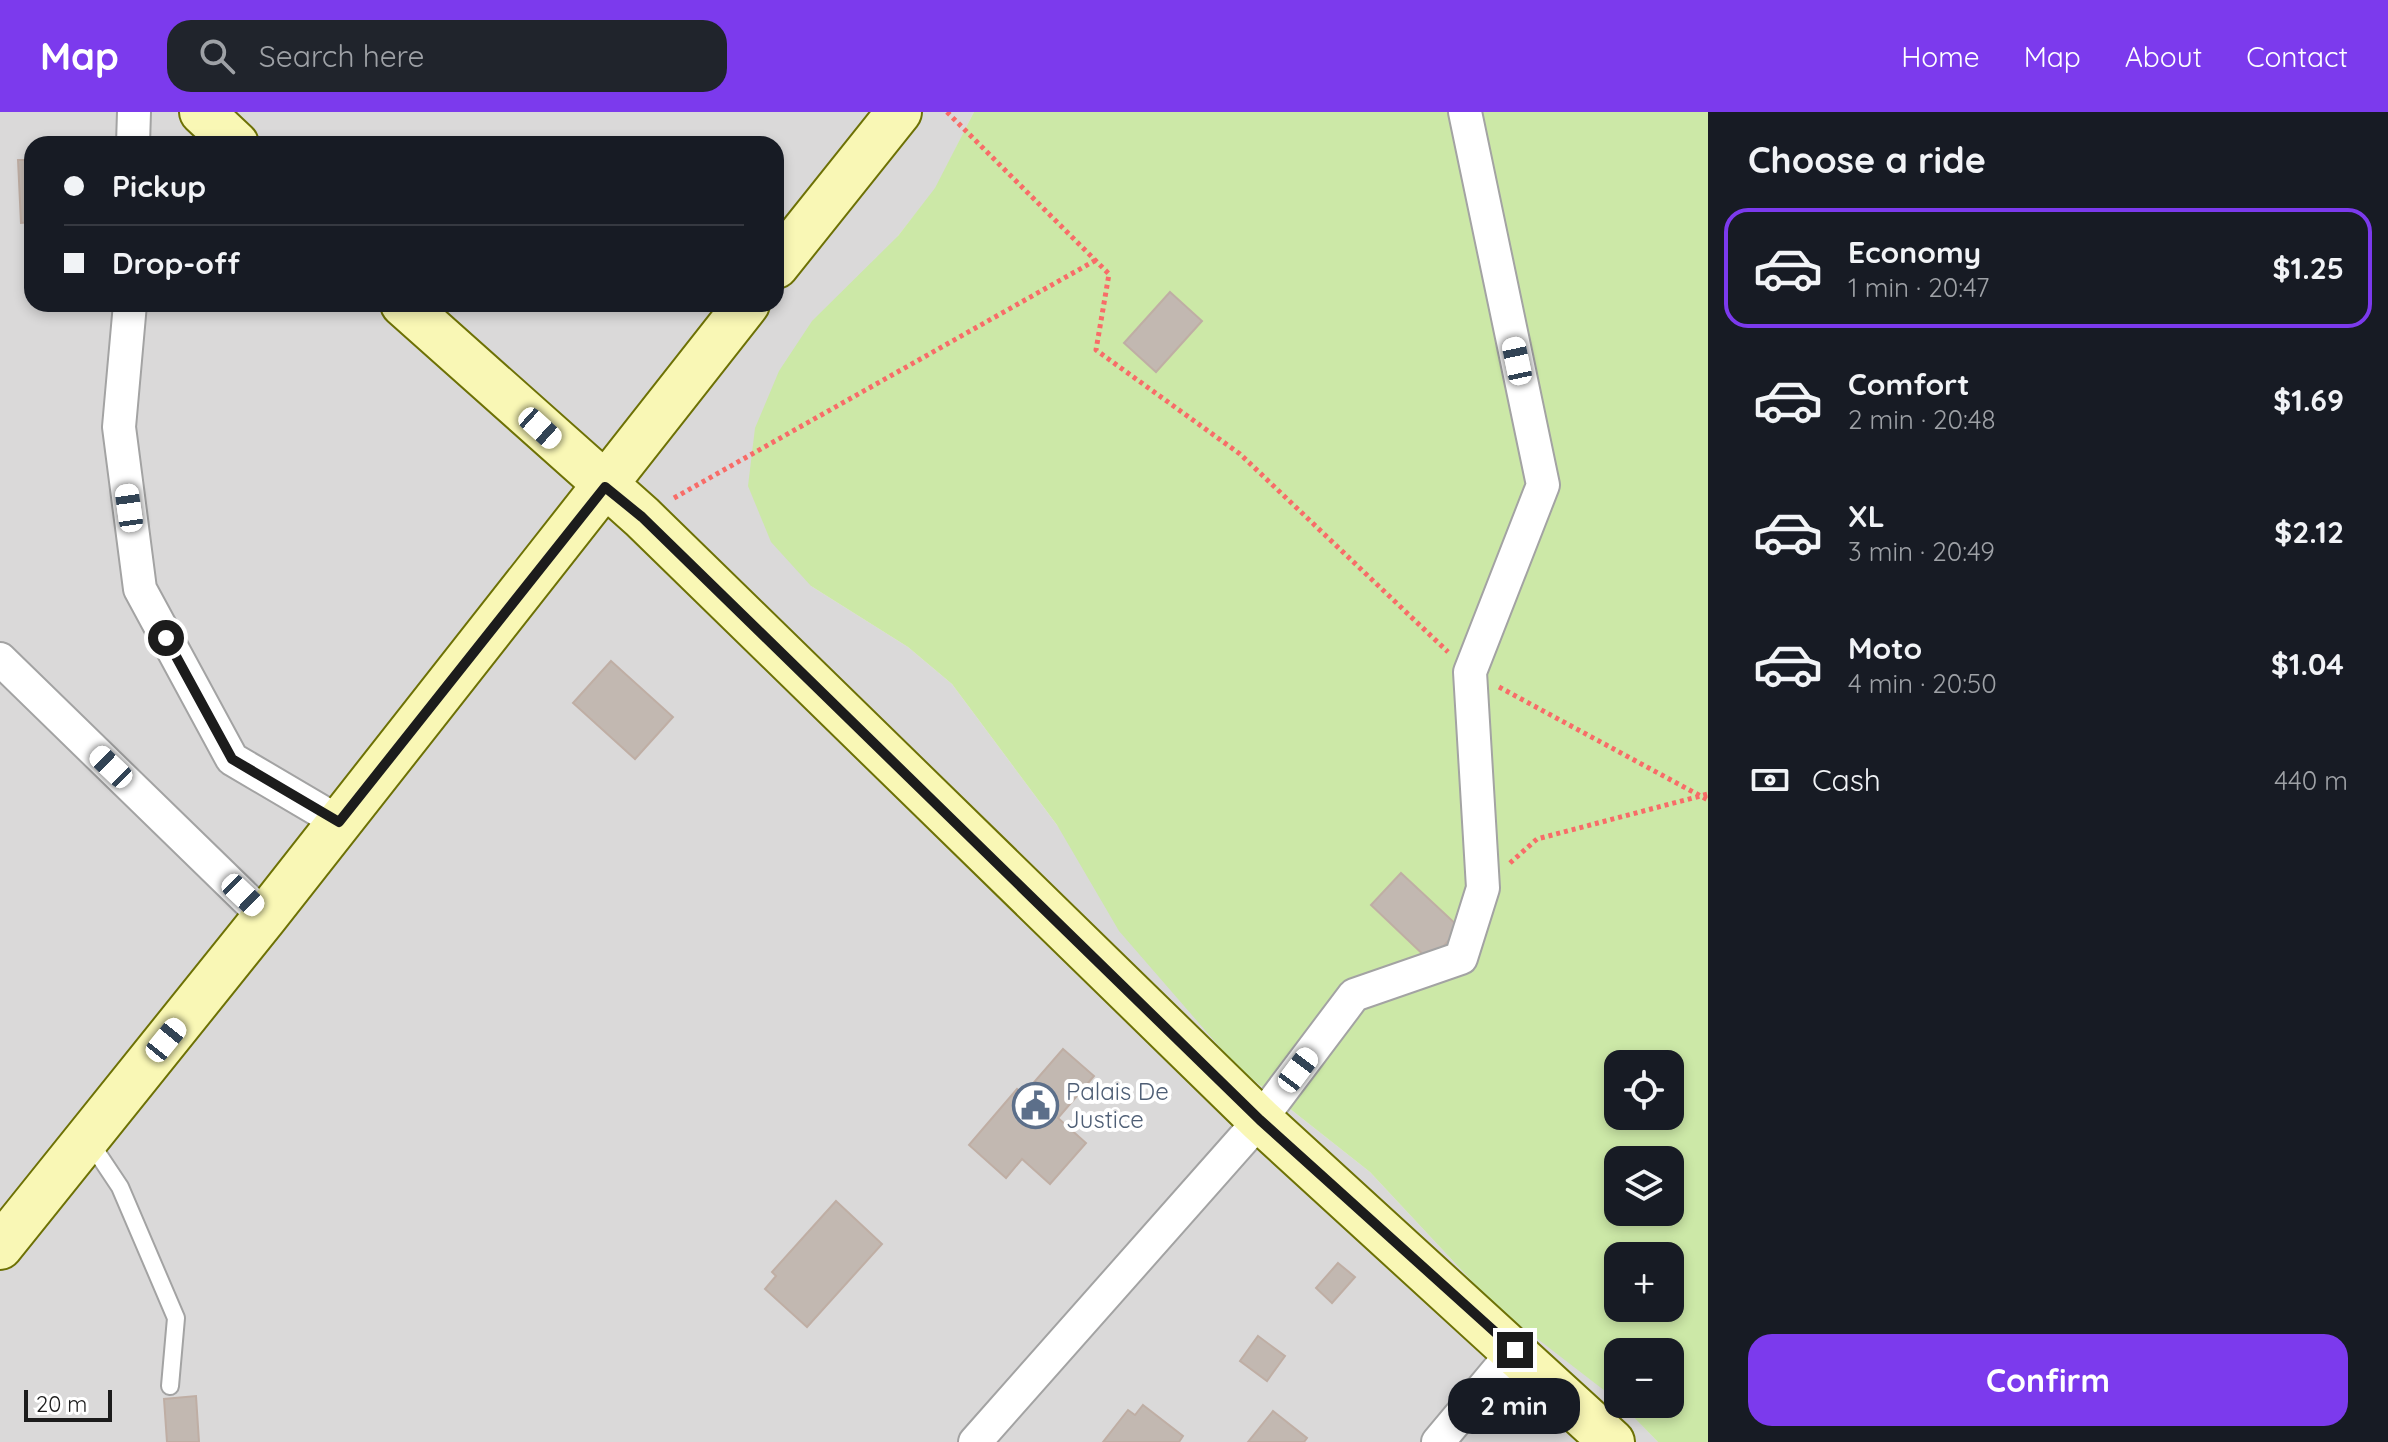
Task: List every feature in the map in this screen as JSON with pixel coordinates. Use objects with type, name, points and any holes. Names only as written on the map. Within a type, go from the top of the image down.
[{"type":"street","points":[[133,136],[134,112]]},
{"type":"street","points":[[784,256],[899,112]]},
{"type":"street","points":[[975,1442],[1260,1120],[1354,995],[1461,958],[1483,888],[1470,672],[1543,485],[1465,112]]},
{"type":"street","points":[[129,312],[119,427],[140,589],[232,759],[339,822]]},
{"type":"street","points":[[412,312],[642,517],[1260,1120],[1515,1350],[1612,1442]]},
{"type":"street","points":[[0,1247],[265,917],[741,312]]},
{"type":"street","points":[[0,659],[265,917]]},
{"type":"street","points":[[1438,1442],[1515,1350]]},
{"type":"lane","points":[[87,1138],[120,1187],[176,1318],[170,1386]]},
{"type":"path","points":[[947,112],[1109,274],[1096,350],[1240,454],[1470,672],[1707,797]]},
{"type":"path","points":[[642,517],[1096,260]]},
{"type":"path","points":[[1483,888],[1537,839],[1707,797]]},
{"type":"shaded area","points":[[0,112],[974,112],[936,188],[898,236],[811,586],[908,647],[952,684],[1237,1067],[1370,1172],[1495,1306],[1604,1386],[1604,1418],[1635,1418],[1658,1442],[0,1442]]},
{"type":"green space","points":[[974,112],[1708,112],[1708,1442],[1658,1442],[1635,1418],[1684,1418],[1684,1338],[1604,1338],[1604,1390],[1495,1306],[1370,1172],[1237,1067],[1119,931],[1057,825],[952,684],[908,647],[811,586],[771,542],[748,486],[755,428],[779,371],[812,321],[898,236],[935,188]]},
{"type":"building","points":[[18,160],[24,160],[24,223],[21,223]]},
{"type":"building","points":[[1170,292],[1202,321],[1156,372],[1124,343]]},
{"type":"building","points":[[611,661],[673,717],[635,759],[573,703]]},
{"type":"building","points":[[1401,873],[1460,928],[1430,961],[1371,905]]},
{"type":"building","name":"Palais De Justice","points":[[1063,1049],[1094,1076],[1058,1118],[1086,1143],[1050,1184],[1022,1159],[1006,1178],[969,1145],[1017,1089],[1023,1095]]},
{"type":"building","points":[[836,1201],[882,1244],[807,1327],[765,1289],[776,1276],[772,1272]]},
{"type":"building","points":[[1338,1263],[1355,1277],[1332,1303],[1316,1288]]},
{"type":"building","points":[[1258,1336],[1285,1356],[1267,1381],[1240,1361]]},
{"type":"building","points":[[196,1396],[199,1442],[167,1442],[164,1399]]},
{"type":"building","points":[[1143,1405],[1183,1436],[1179,1442],[1103,1442],[1128,1410],[1135,1415]]},
{"type":"building","points":[[1273,1411],[1307,1438],[1304,1442],[1248,1442]]},
{"type":"place","name":"Palais De Justice","points":[[1035,1106]]},
{"type":"route","points":[[166,638],[232,759],[339,822],[605,487],[642,517],[1260,1120],[1515,1350]]}]
